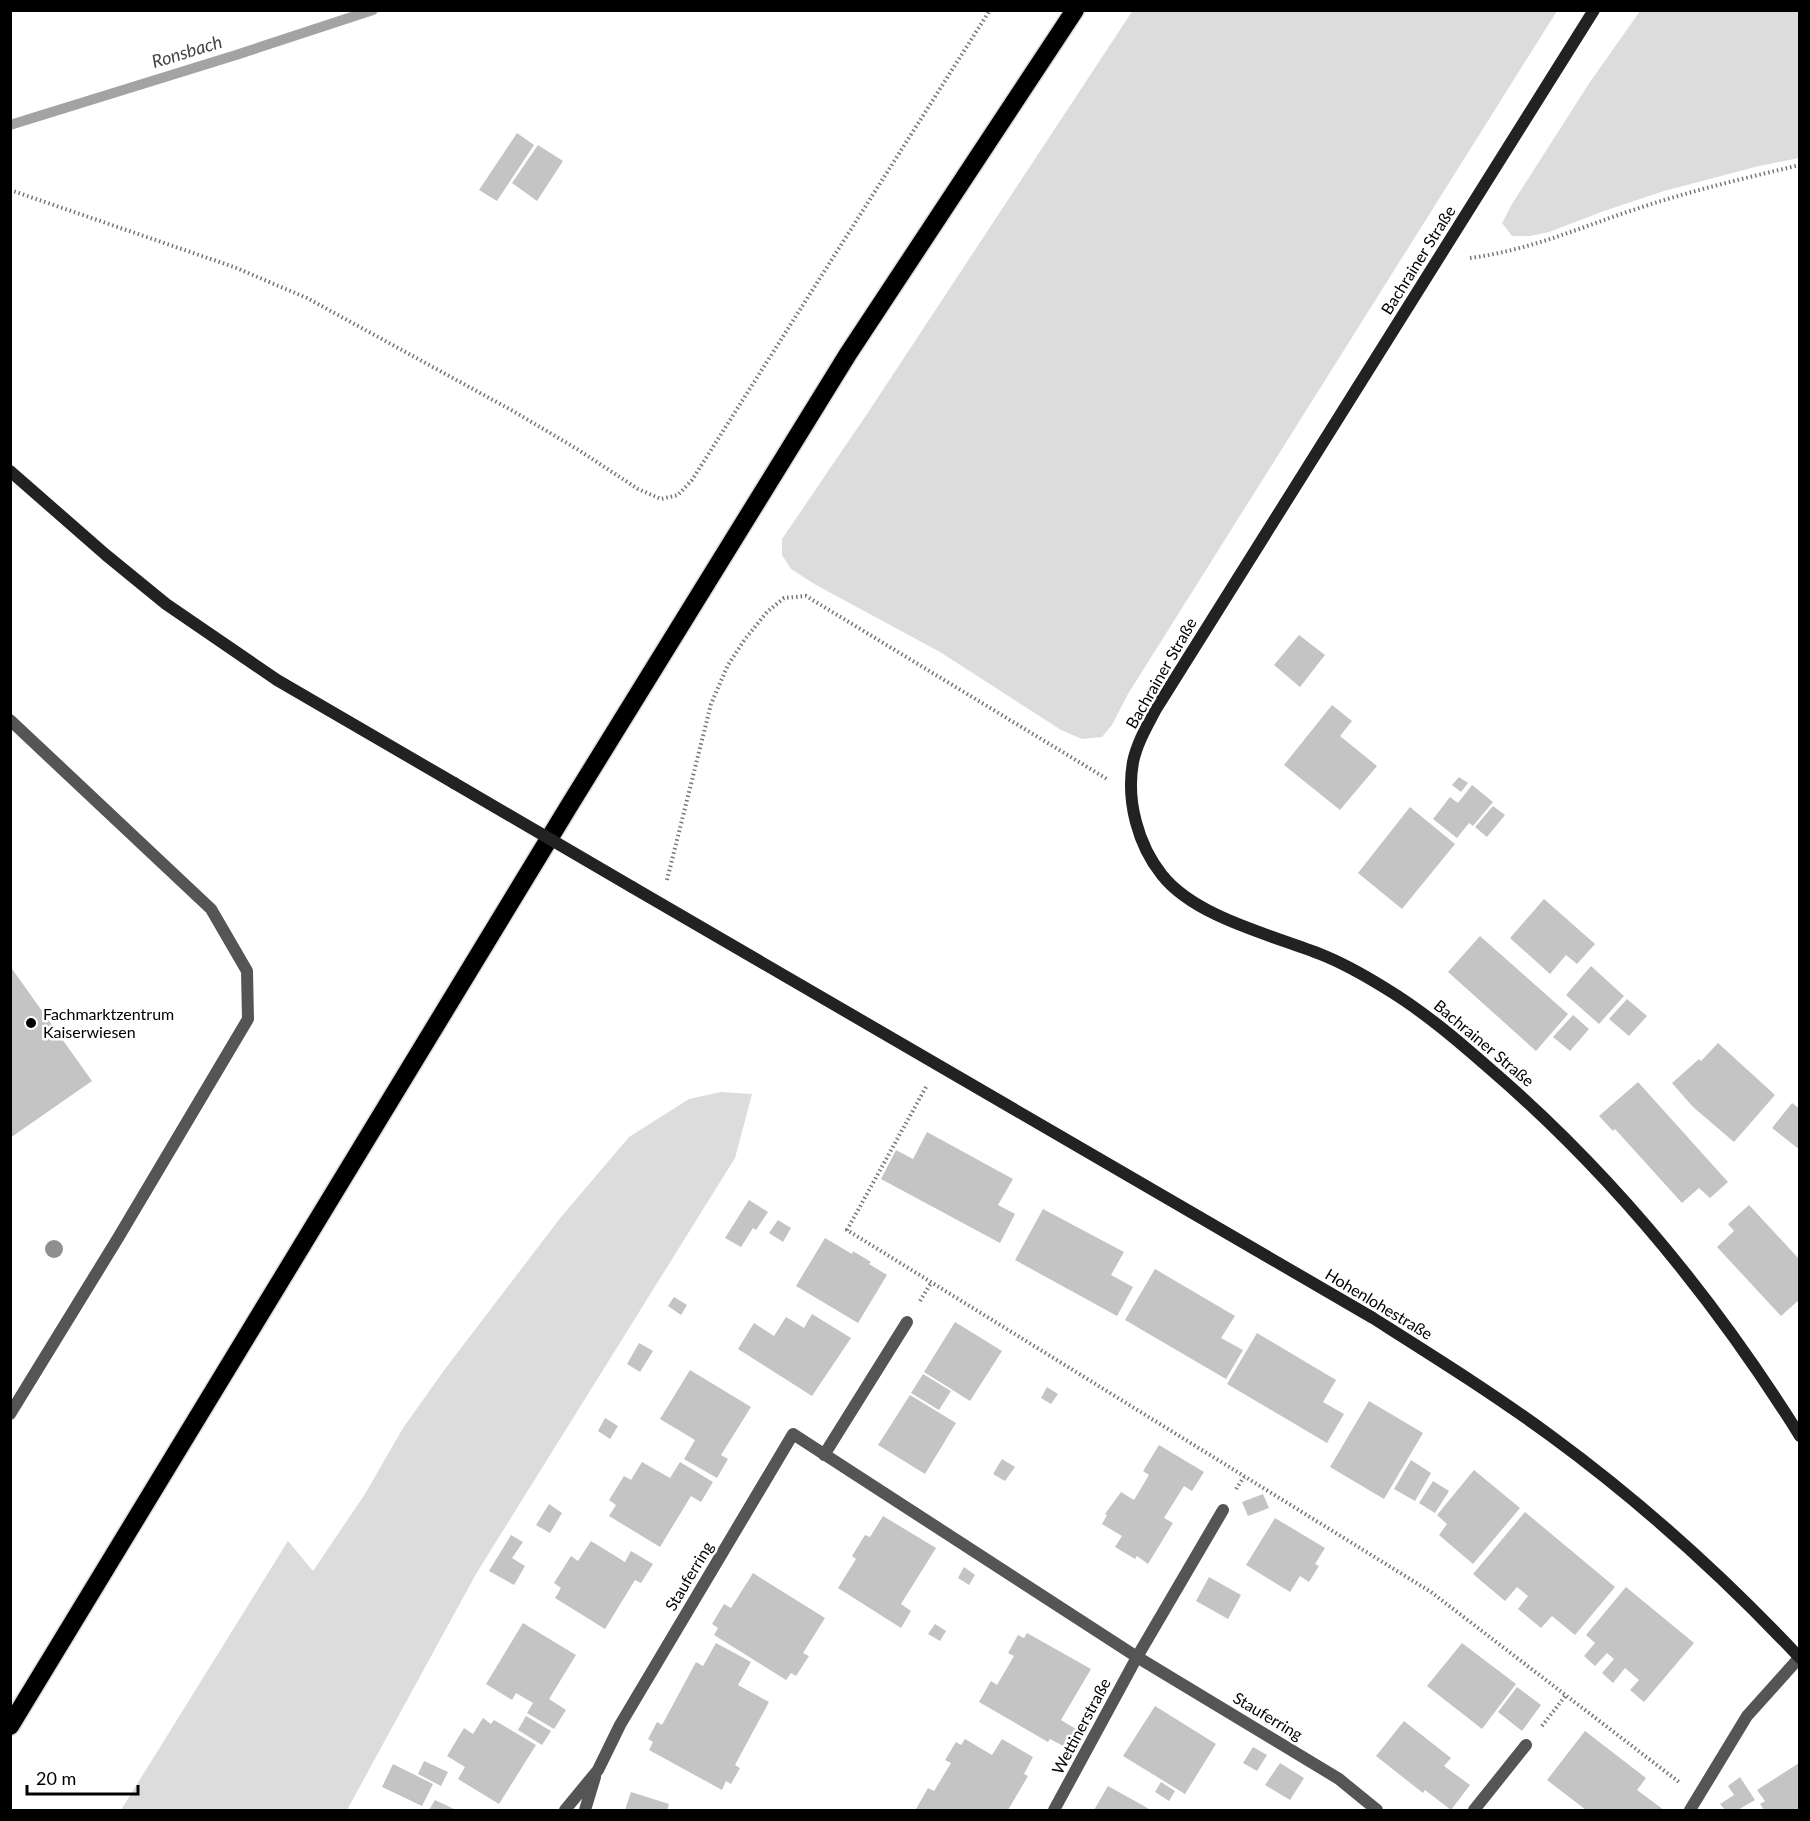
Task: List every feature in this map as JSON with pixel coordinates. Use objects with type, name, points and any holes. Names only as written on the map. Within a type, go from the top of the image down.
[{"type":"highway","points":[[10,1726],[551,835],[848,354],[1075,10]]},
{"type":"main road","name":"Bachrainer Straße","points":[[1594,10],[1142,733],[1133,762],[1131,793],[1136,822],[1146,852],[1163,877],[1185,897],[1214,913],[1324,955],[1384,987],[1444,1029],[1545,1118],[1609,1184],[1704,1299],[1753,1364],[1800,1436]]},
{"type":"main road","name":"Hohenlohestraße","points":[[10,471],[97,548],[166,604],[277,680],[1373,1318],[1455,1370],[1551,1436],[1626,1494],[1750,1605],[1799,1658]]},
{"type":"street","points":[[10,720],[211,909],[247,970],[249,1018],[10,1414]]},
{"type":"street","points":[[824,1455],[907,1322]]},
{"type":"street","name":"Stauferring","points":[[585,1810],[598,1770],[620,1725],[793,1434],[1137,1657],[1339,1779],[1377,1810]]},
{"type":"street","points":[[1137,1657],[1223,1510]]},
{"type":"street","name":"Wettinerstraße","points":[[1054,1810],[1137,1657]]},
{"type":"street","points":[[1690,1810],[1747,1716],[1799,1658]]},
{"type":"street","points":[[1474,1810],[1526,1745]]},
{"type":"street","name":"Stauferring","points":[[565,1810],[598,1770]]},
{"type":"path","points":[[10,190],[234,267],[307,298],[513,411],[638,489],[661,499],[678,495],[692,480],[990,10]]},
{"type":"path","points":[[1436,262],[1501,254],[1667,199],[1800,165]]},
{"type":"path","points":[[667,878],[711,704],[728,665],[745,639],[767,612],[784,598],[806,596],[1131,793]]},
{"type":"path","points":[[938,1065],[847,1230],[1431,1592],[1698,1797]]},
{"type":"path","points":[[1526,1745],[1566,1695]]},
{"type":"shaded area","points":[[1133,10],[1557,11],[1128,694],[1112,725],[1102,737],[1082,739],[1061,730],[940,652],[816,585],[791,569],[782,555],[782,539]]},
{"type":"shaded area","points":[[1640,11],[1799,11],[1799,158],[1664,191],[1549,232],[1530,236],[1512,236],[1502,223],[1512,204],[1588,85]]},
{"type":"shaded area","points":[[721,1092],[752,1094],[735,1158],[476,1574],[347,1810],[121,1810],[288,1541],[313,1571],[365,1494],[403,1428],[445,1369],[561,1217],[629,1137],[689,1099]]},
{"type":"building","points":[[517,133],[534,145],[497,201],[479,190]]},
{"type":"building","points":[[538,145],[563,161],[537,201],[512,183]]},
{"type":"building","points":[[1299,635],[1325,655],[1300,687],[1274,665]]},
{"type":"building","points":[[1332,705],[1352,721],[1340,736],[1377,766],[1340,810],[1284,765]]},
{"type":"building","points":[[1459,777],[1468,783],[1461,792],[1452,785]]},
{"type":"building","points":[[1472,785],[1493,802],[1473,826],[1469,823],[1457,838],[1433,819],[1450,797],[1458,803]]},
{"type":"building","points":[[1493,806],[1505,815],[1487,837],[1475,827]]},
{"type":"building","points":[[1410,807],[1455,844],[1402,909],[1358,873]]},
{"type":"building","points":[[1544,899],[1595,944],[1577,964],[1566,955],[1550,974],[1510,938]]},
{"type":"building","points":[[1480,936],[1568,1014],[1536,1051],[1448,972]]},
{"type":"building","name":"Fachmarktzentrum Kaiserwiesen","points":[[10,966],[92,1081],[10,1138]]},
{"type":"building","points":[[1591,966],[1624,996],[1599,1024],[1566,995]]},
{"type":"building","points":[[1627,999],[1647,1016],[1629,1036],[1609,1019]]},
{"type":"building","points":[[1573,1015],[1589,1029],[1570,1051],[1553,1037]]},
{"type":"building","points":[[1718,1043],[1775,1095],[1734,1142],[1693,1107],[1672,1083],[1699,1059],[1701,1061]]},
{"type":"building","points":[[1638,1082],[1728,1182],[1710,1198],[1699,1188],[1682,1203],[1615,1129],[1613,1131],[1599,1116]]},
{"type":"building","points":[[1792,1103],[1800,1109],[1800,1150],[1772,1128]]},
{"type":"building","points":[[927,1132],[1013,1179],[998,1205],[1015,1214],[1000,1243],[881,1179],[896,1150],[913,1159]]},
{"type":"building","points":[[749,1200],[768,1212],[756,1230],[753,1228],[741,1247],[725,1238]]},
{"type":"building","points":[[1749,1205],[1800,1260],[1800,1299],[1781,1316],[1717,1247],[1734,1231],[1728,1224]]},
{"type":"building","points":[[1043,1209],[1124,1252],[1111,1275],[1133,1287],[1117,1316],[1015,1260]]},
{"type":"building","points":[[778,1220],[791,1228],[783,1242],[769,1233]]},
{"type":"building","points":[[825,1238],[852,1254],[853,1251],[887,1275],[858,1323],[796,1286]]},
{"type":"building","points":[[1155,1269],[1235,1316],[1221,1338],[1243,1350],[1226,1379],[1125,1320]]},
{"type":"building","points":[[674,1297],[687,1305],[681,1315],[668,1306]]},
{"type":"building","points":[[812,1314],[851,1338],[812,1396],[738,1349],[754,1323],[774,1336],[786,1317],[804,1328]]},
{"type":"building","points":[[955,1322],[1002,1351],[970,1401],[924,1372]]},
{"type":"building","points":[[1257,1333],[1336,1380],[1323,1402],[1344,1414],[1327,1443],[1227,1384]]},
{"type":"building","points":[[639,1343],[653,1351],[640,1372],[627,1364]]},
{"type":"building","points":[[690,1370],[751,1407],[721,1455],[728,1459],[717,1478],[684,1459],[695,1440],[660,1419]]},
{"type":"building","points":[[923,1374],[951,1391],[939,1410],[911,1393]]},
{"type":"building","points":[[1047,1387],[1058,1394],[1051,1404],[1041,1398]]},
{"type":"building","points":[[910,1395],[956,1423],[925,1474],[878,1445]]},
{"type":"building","points":[[1369,1401],[1423,1433],[1384,1499],[1330,1467]]},
{"type":"building","points":[[605,1418],[618,1426],[610,1439],[598,1431]]},
{"type":"building","points":[[1159,1445],[1204,1472],[1192,1491],[1184,1486],[1164,1518],[1173,1523],[1148,1564],[1137,1556],[1135,1559],[1115,1547],[1122,1536],[1102,1524],[1107,1515],[1105,1514],[1121,1492],[1134,1500],[1149,1475],[1143,1471]]},
{"type":"building","points":[[1002,1459],[1015,1467],[1005,1481],[993,1474]]},
{"type":"building","points":[[1411,1460],[1431,1473],[1415,1501],[1394,1489]]},
{"type":"building","points":[[642,1462],[670,1478],[680,1462],[713,1482],[701,1502],[691,1496],[660,1547],[609,1516],[616,1505],[609,1500],[624,1476],[631,1480]]},
{"type":"building","points":[[1474,1470],[1520,1508],[1473,1564],[1439,1535],[1447,1524],[1437,1515]]},
{"type":"building","points":[[1433,1481],[1449,1491],[1435,1513],[1419,1503]]},
{"type":"building","points":[[1263,1494],[1269,1508],[1248,1516],[1242,1502]]},
{"type":"building","points":[[549,1504],[562,1513],[550,1533],[536,1525]]},
{"type":"building","points":[[1525,1512],[1615,1587],[1575,1635],[1552,1616],[1541,1628],[1518,1609],[1528,1596],[1517,1587],[1505,1601],[1473,1574]]},
{"type":"building","points":[[883,1516],[936,1548],[901,1604],[911,1611],[901,1628],[838,1588],[856,1559],[852,1556],[865,1535],[870,1537]]},
{"type":"building","points":[[1275,1518],[1325,1548],[1315,1564],[1319,1566],[1309,1582],[1300,1576],[1290,1592],[1246,1565]]},
{"type":"building","points":[[511,1535],[523,1542],[512,1558],[525,1566],[514,1585],[489,1571]]},
{"type":"building","points":[[591,1541],[625,1562],[631,1551],[653,1564],[641,1583],[635,1580],[605,1629],[555,1598],[561,1588],[554,1583],[571,1556],[578,1561]]},
{"type":"building","points":[[964,1567],[975,1575],[969,1585],[958,1578]]},
{"type":"building","points":[[753,1573],[825,1618],[803,1653],[809,1656],[796,1676],[791,1673],[786,1680],[714,1635],[718,1628],[712,1624],[724,1604],[731,1608]]},
{"type":"building","points":[[1209,1577],[1241,1595],[1228,1619],[1196,1601]]},
{"type":"building","points":[[1626,1587],[1694,1643],[1644,1702],[1630,1690],[1639,1680],[1625,1668],[1613,1683],[1602,1673],[1614,1659],[1607,1653],[1595,1666],[1584,1656],[1595,1643],[1586,1635]]},
{"type":"building","points":[[523,1623],[576,1655],[549,1699],[566,1710],[554,1729],[527,1713],[533,1703],[516,1693],[512,1700],[486,1684]]},
{"type":"building","points":[[935,1624],[946,1631],[940,1641],[928,1634]]},
{"type":"building","points":[[1027,1633],[1091,1669],[1061,1720],[1076,1729],[1065,1747],[1050,1739],[1048,1742],[979,1702],[991,1681],[997,1685],[1014,1656],[1008,1653],[1018,1635],[1024,1638]]},
{"type":"building","points":[[716,1643],[751,1662],[738,1685],[769,1702],[735,1765],[740,1768],[731,1784],[726,1781],[722,1790],[649,1750],[653,1742],[648,1739],[657,1722],[662,1725],[696,1662],[703,1666]]},
{"type":"building","points":[[1462,1643],[1516,1684],[1482,1729],[1427,1686]]},
{"type":"building","points":[[1517,1687],[1541,1705],[1522,1731],[1498,1712]]},
{"type":"building","points":[[1155,1706],[1216,1744],[1185,1794],[1123,1756]]},
{"type":"building","points":[[526,1716],[551,1731],[542,1745],[518,1730]]},
{"type":"building","points":[[483,1718],[491,1724],[494,1720],[536,1745],[499,1804],[458,1779],[465,1767],[447,1756],[464,1728],[473,1734]]},
{"type":"building","points":[[1404,1721],[1451,1758],[1444,1766],[1470,1785],[1451,1810],[1425,1790],[1423,1793],[1376,1756]]},
{"type":"building","points":[[1585,1731],[1646,1778],[1637,1790],[1664,1810],[1586,1810],[1547,1780]]},
{"type":"building","points":[[965,1739],[992,1755],[1002,1739],[1033,1757],[1024,1774],[1028,1776],[1008,1810],[916,1809],[928,1788],[934,1791],[951,1763],[945,1760],[956,1742],[961,1745]]},
{"type":"building","points":[[1253,1747],[1267,1755],[1257,1771],[1243,1763]]},
{"type":"building","points":[[424,1761],[448,1772],[441,1786],[418,1774]]},
{"type":"building","points":[[1280,1763],[1304,1778],[1290,1800],[1265,1785]]},
{"type":"building","points":[[1799,1763],[1800,1810],[1764,1810],[1760,1804],[1765,1801],[1757,1790]]},
{"type":"building","points":[[393,1764],[433,1784],[422,1806],[382,1787]]},
{"type":"building","points":[[1740,1777],[1755,1800],[1738,1810],[1725,1810],[1720,1804],[1734,1795],[1728,1786]]},
{"type":"building","points":[[1161,1782],[1175,1791],[1169,1801],[1155,1792]]},
{"type":"building","points":[[1108,1786],[1151,1810],[1094,1810]]},
{"type":"building","points":[[631,1792],[669,1804],[667,1810],[625,1810]]},
{"type":"building","points":[[435,1800],[456,1810],[429,1810]]},
{"type":"waterway","name":"Ronsbach","points":[[10,125],[373,10]]},
{"type":"place","name":"Fachmarktzentrum Kaiserwiesen","points":[[31,1023]]}]
